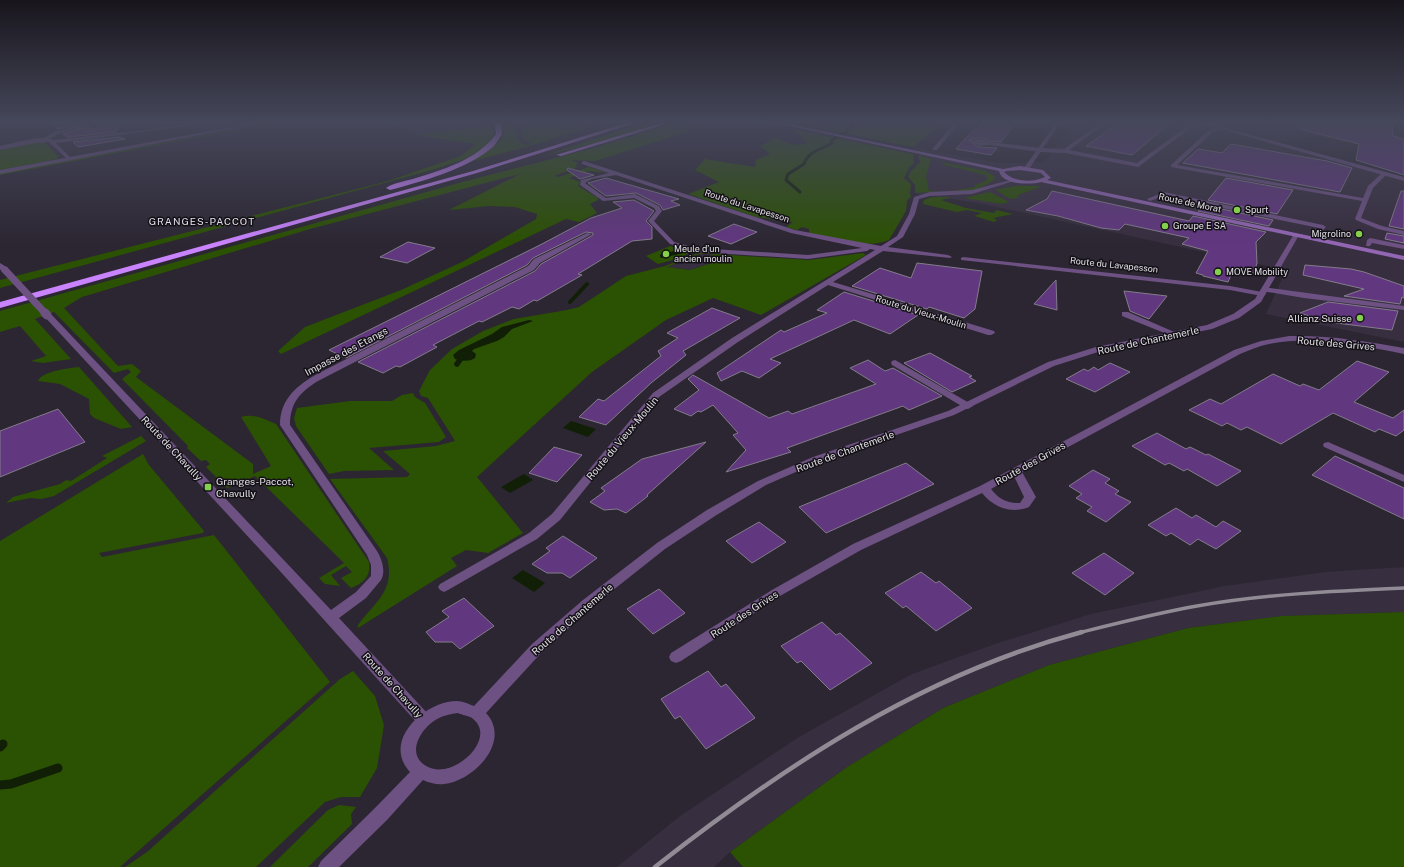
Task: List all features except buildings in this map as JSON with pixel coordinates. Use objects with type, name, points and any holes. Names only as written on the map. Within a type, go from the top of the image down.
[{"type":"highway","points":[[370,198],[459,163]]},
{"type":"highway","points":[[0,305],[484,163]]},
{"type":"highway","points":[[0,297],[502,163]]},
{"type":"highway","points":[[370,198],[522,163]]},
{"type":"main road","name":"Route de Morat","points":[[970,163],[1002,170],[1027,168],[1043,172],[1048,177],[1150,199],[1321,232],[1404,253]]},
{"type":"main road","points":[[1002,170],[1002,175],[1012,180]]},
{"type":"main road","points":[[1042,181],[1046,180],[1048,177]]},
{"type":"main road","name":"Route de Morat","points":[[1012,180],[1026,182],[1042,181],[1404,258]]},
{"type":"street","points":[[0,172],[45,163]]},
{"type":"street","name":"Route du Lavapesson","points":[[585,163],[786,230],[822,239],[872,248],[948,257]]},
{"type":"street","points":[[1027,168],[1030,163]]},
{"type":"street","points":[[1130,163],[1138,165],[1140,163]]},
{"type":"street","points":[[1176,163],[1173,166],[1365,200]]},
{"type":"street","points":[[1347,163],[1403,178]]},
{"type":"street","name":"Route du Lavapesson","points":[[618,174],[591,178],[582,184],[605,200],[636,196],[657,207],[659,211],[651,221],[672,243],[684,247],[713,252],[808,257],[872,248]]},
{"type":"street","points":[[1384,174],[1370,186],[1358,219],[1380,228],[1404,233]]},
{"type":"street","name":"Route du Vieux-Moulin","points":[[444,587],[533,536],[556,517],[656,395],[735,340],[884,249],[900,237],[912,214],[916,198],[930,194],[972,192],[1012,180]]},
{"type":"street","points":[[1150,199],[1161,196],[1321,232]]},
{"type":"street","name":"Impasse des Etangs","points":[[331,617],[365,591],[377,577],[377,565],[373,554],[285,425],[284,414],[288,403],[298,391],[322,375],[531,268],[537,261],[589,234]]},
{"type":"street","name":"Route de Chantemerle","points":[[478,712],[537,648],[588,603],[660,546],[711,513],[762,484],[818,459],[919,426],[968,406],[1035,371],[1066,359],[1115,346],[1209,327],[1236,316],[1253,306],[1264,292],[1296,235]]},
{"type":"street","points":[[1368,245],[1370,240],[1404,247]]},
{"type":"street","name":"Route du Lavapesson","points":[[963,259],[1264,292]]},
{"type":"street","name":"Route de Chavully","points":[[3,267],[245,527],[331,617],[424,720]]},
{"type":"street","name":"Route du Vieux-Moulin","points":[[828,283],[991,333]]},
{"type":"street","points":[[1264,292],[1404,308]]},
{"type":"street","points":[[1125,314],[1159,326],[1175,334]]},
{"type":"street","name":"Route des Grives","points":[[676,657],[776,593],[857,547],[984,488],[1237,352],[1258,344],[1284,339],[1351,342],[1404,351]]},
{"type":"street","points":[[895,363],[968,406]]},
{"type":"street","points":[[1328,445],[1404,480]]},
{"type":"street","points":[[984,488],[992,498],[1003,504],[1016,507],[1026,504],[1030,501],[1030,496],[1016,470]]},
{"type":"street","points":[[458,707],[478,712],[485,720],[489,730],[482,753],[472,764],[460,772],[445,776],[431,776],[420,772],[412,765],[408,757],[408,747],[411,736],[424,720],[436,712],[447,708],[458,707]]},
{"type":"street","points":[[327,867],[381,814],[420,772]]},
{"type":"shaded area","points":[[923,163],[1350,163],[1404,179],[1404,342],[1266,314],[1286,270],[979,203],[917,194]]},
{"type":"shaded area","points":[[699,254],[711,254],[718,261],[690,270],[666,267]]},
{"type":"shaded area","points":[[529,320],[533,321],[512,329],[504,337],[497,341],[474,349],[472,351],[476,354],[475,358],[473,359],[465,361],[458,360],[455,359],[453,355],[459,350],[492,334],[502,327]]},
{"type":"shaded area","points":[[571,421],[596,429],[588,437],[563,428]]},
{"type":"shaded area","points":[[524,474],[533,480],[510,493],[501,487]]},
{"type":"shaded area","points":[[1404,567],[1404,612],[1282,616],[1188,628],[1049,665],[943,708],[847,767],[730,852],[714,867],[617,867],[680,816],[799,737],[912,674],[995,644],[1091,614],[1225,586],[1326,572]]},
{"type":"shaded area","points":[[523,570],[545,583],[534,592],[512,578]]},
{"type":"green space","points":[[0,163],[34,163],[0,170]]},
{"type":"green space","points":[[52,163],[61,163],[0,175],[0,173]]},
{"type":"green space","points":[[439,163],[450,163],[432,170],[0,288],[0,280],[388,181]]},
{"type":"green space","points":[[534,163],[578,163],[575,166],[578,167],[554,176],[558,177],[589,167],[607,173],[589,171],[569,178],[580,182],[578,186],[598,198],[598,200],[590,204],[597,213],[579,222],[566,219],[281,354],[278,351],[305,327],[401,290],[462,262],[536,219],[537,214],[515,207],[489,206],[449,210],[520,174],[310,229],[82,297],[64,308],[118,366],[132,364],[141,371],[136,377],[253,464],[253,474],[271,466],[241,417],[255,416],[276,424],[369,562],[369,571],[366,578],[360,584],[351,588],[341,578],[352,572],[346,566],[331,575],[340,586],[325,584],[319,578],[344,563],[255,476],[228,488],[226,487],[206,467],[210,464],[206,460],[201,461],[187,448],[188,446],[122,379],[131,372],[128,369],[114,373],[54,312],[35,319],[71,359],[43,363],[31,361],[46,356],[20,326],[0,332],[0,311],[466,181]]},
{"type":"green space","points":[[701,163],[733,163],[755,167],[756,163],[914,164],[910,166],[904,178],[911,184],[911,197],[907,200],[906,211],[889,240],[870,244],[849,242],[809,233],[809,229],[802,227],[797,230],[786,227],[793,222],[756,217],[688,194],[719,182],[695,170]]},
{"type":"green space","points":[[919,163],[930,163],[926,176],[929,191],[943,191],[915,193],[915,185],[908,177],[910,172]]},
{"type":"green space","points":[[943,163],[949,163],[985,171],[994,176],[995,179],[975,190],[963,192],[952,191],[975,187],[975,185],[986,181],[987,177],[985,175],[944,165]]},
{"type":"green space","points":[[1015,186],[1040,187],[1016,196],[1019,197],[1015,199],[1006,197],[995,190]]},
{"type":"green space","points":[[990,192],[1009,202],[1002,204],[964,198]]},
{"type":"green space","points":[[932,197],[948,197],[950,198],[941,200],[966,208],[994,213],[996,210],[1013,214],[993,218],[997,220],[994,222],[974,216],[982,213],[967,210],[957,212],[923,204],[924,200]]},
{"type":"green space","points":[[670,246],[691,252],[680,258],[658,264],[646,256]]},
{"type":"green space","points":[[698,253],[809,260],[863,253],[866,255],[761,315],[713,298],[666,320],[592,372],[477,477],[523,533],[488,553],[466,550],[451,558],[457,566],[358,628],[358,625],[379,600],[387,586],[389,568],[387,558],[330,479],[407,477],[410,474],[383,451],[436,446],[455,441],[428,398],[421,396],[419,391],[430,370],[452,349],[483,331],[514,319],[579,307],[626,276],[665,266]],"holes":[[[699,254],[711,254],[718,261],[690,270],[667,267]]]},
{"type":"green space","points":[[79,367],[132,427],[121,429],[94,418],[90,414],[89,399],[60,384],[38,381],[50,372]]},
{"type":"green space","points":[[413,393],[415,397],[425,403],[446,437],[439,442],[369,448],[394,470],[344,471],[329,474],[296,426],[294,418],[297,408],[350,401],[392,401],[402,395]]},
{"type":"green space","points":[[141,436],[146,441],[54,496],[41,499],[30,498],[6,503],[13,497],[60,484],[66,480],[71,481],[107,458],[102,456]]},
{"type":"green space","points":[[143,454],[149,465],[204,531],[203,533],[99,553],[102,557],[214,535],[330,682],[120,867],[0,867],[0,541]]},
{"type":"green space","points":[[1404,612],[1404,867],[743,867],[730,852],[847,767],[943,708],[1049,665],[1188,628],[1282,616]]},
{"type":"green space","points":[[353,671],[375,696],[384,725],[377,768],[360,797],[341,797],[325,802],[256,867],[125,867],[147,852],[340,679]]},
{"type":"green space","points":[[339,805],[356,807],[351,814],[352,824],[308,867],[270,867],[328,810]]},
{"type":"waterway","points":[[800,192],[786,180],[788,174],[804,163]]},
{"type":"waterway","points":[[662,256],[683,251]]},
{"type":"waterway","points":[[570,302],[587,284]]},
{"type":"waterway","points":[[457,364],[464,354]]},
{"type":"waterway","points":[[0,747],[3,744]]},
{"type":"waterway","points":[[0,785],[11,784],[58,768]]},
{"type":"railway","points":[[1082,632],[1138,618],[1223,602],[1300,594],[1404,588]]},
{"type":"railway","points":[[655,867],[754,794],[804,760],[856,728],[910,699],[966,673],[1023,650],[1082,632]]},
{"type":"railway","points":[[1078,633],[1082,632]]},
{"type":"place","name":"Spurt","points":[[1237,210]]},
{"type":"place","name":"Groupe E SA","points":[[1165,226]]},
{"type":"place","name":"Migrolino","points":[[1359,234]]},
{"type":"place","name":"Meule d’un ancien moulin","points":[[666,254]]},
{"type":"place","name":"MOVE Mobility","points":[[1218,272]]},
{"type":"place","name":"Allianz Suisse","points":[[1360,318]]},
{"type":"place","name":"Granges-Paccot, Chavully","points":[[208,487]]},
{"type":"district","name":"GRANGES-PACCOT","points":[[202,221]]}]
